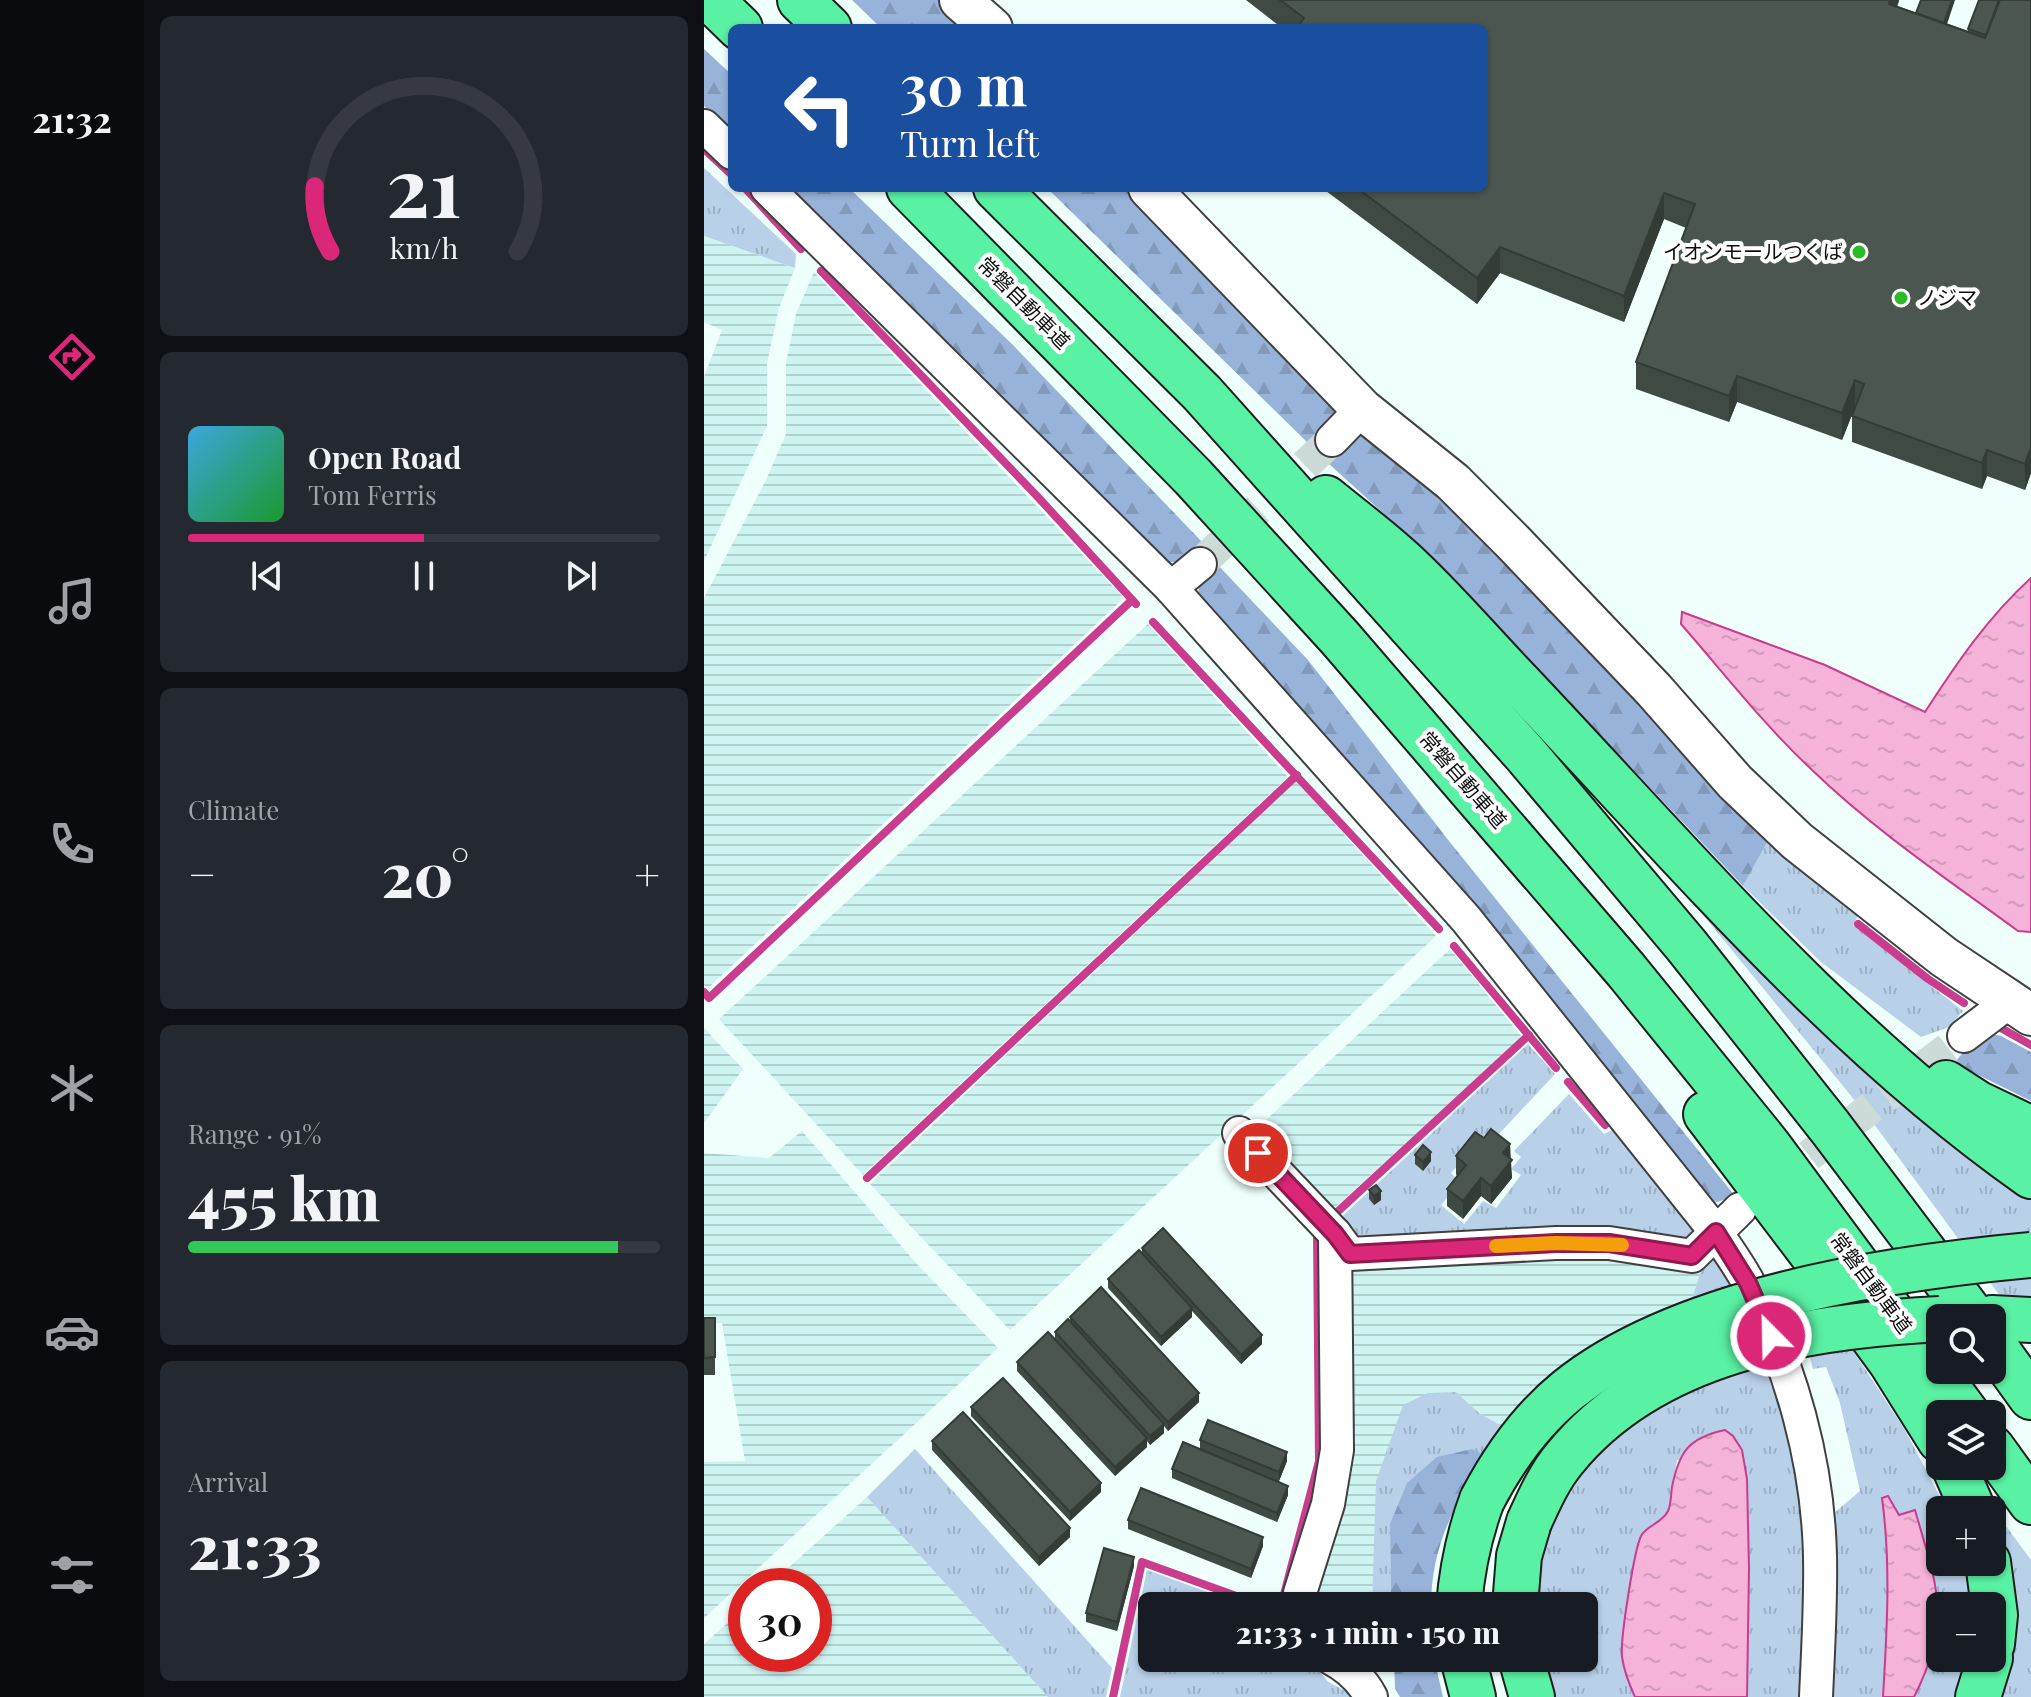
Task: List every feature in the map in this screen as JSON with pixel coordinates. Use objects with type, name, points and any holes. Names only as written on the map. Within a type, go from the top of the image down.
[{"type":"highway","points":[[711,0],[736,24]]},
{"type":"highway","points":[[800,0],[825,24]]},
{"type":"highway","name":"常磐自動車道","points":[[913,192],[1193,477],[1340,638],[1664,1016],[1768,1145],[1957,1400]]},
{"type":"highway","points":[[1000,192],[1202,393],[1526,755],[1676,933],[1830,1127],[1963,1304]]},
{"type":"highway","points":[[1202,393],[1410,568],[1706,882],[1810,987],[1898,1071],[2031,1176]]},
{"type":"highway","points":[[1340,638],[1482,846],[1683,1084],[1891,1362],[1926,1418]]},
{"type":"highway","points":[[1810,987],[1977,1103],[2031,1129]]},
{"type":"highway","points":[[1460,1592],[1469,1534],[1499,1468],[1520,1440],[1568,1391],[1626,1353],[1714,1316],[1829,1284],[1954,1263],[2031,1255]]},
{"type":"highway","points":[[2006,1319],[2031,1320]]},
{"type":"highway","points":[[1516,1592],[1519,1556],[1529,1522],[1545,1487],[1563,1460],[1586,1435],[1640,1392],[1729,1353],[1777,1339],[1856,1326],[1926,1320]]},
{"type":"highway","points":[[2006,1362],[2031,1397]]},
{"type":"highway","points":[[2006,1467],[2031,1502]]},
{"type":"highway","points":[[1467,1672],[1473,1697]]},
{"type":"highway","points":[[1525,1672],[1532,1697]]},
{"type":"highway","points":[[1978,1697],[1986,1672]]},
{"type":"street","points":[[960,0],[987,24]]},
{"type":"street","points":[[704,126],[728,149]]},
{"type":"street","points":[[771,192],[1171,588],[1466,919],[1716,1232],[1748,1283],[1760,1310],[1798,1408],[1808,1450],[1820,1555],[1816,1697]]},
{"type":"street","points":[[1153,192],[1362,409],[1453,482],[1654,690],[1735,782],[1797,841],[1864,896],[2020,1008],[1964,1036]]},
{"type":"street","points":[[1332,440],[1362,409]]},
{"type":"street","points":[[1171,588],[1200,564]]},
{"type":"street","points":[[1239,1133],[1335,1234],[1350,1254],[1609,1243],[1692,1256],[1740,1209]]},
{"type":"street","points":[[1300,1592],[1328,1504],[1337,1450],[1335,1234]]},
{"type":"street","points":[[1352,1672],[1371,1697]]},
{"type":"shaded area","points":[[704,236],[795,268],[779,308],[767,363],[767,426],[704,561],[704,377],[722,330],[704,322]]},
{"type":"shaded area","points":[[814,272],[1124,598],[707,989],[704,985],[704,598],[766,480],[786,434],[786,363],[796,314]]},
{"type":"shaded area","points":[[1148,624],[1288,777],[863,1175],[719,1019]]},
{"type":"shaded area","points":[[1296,781],[1436,936],[1010,1330],[870,1184]]},
{"type":"shaded area","points":[[1450,949],[1522,1037],[1330,1212],[1253,1132]]},
{"type":"shaded area","points":[[704,1028],[743,1069],[704,1123]]},
{"type":"shaded area","points":[[802,1131],[917,1264],[998,1348],[758,1568],[728,1568],[728,1596],[704,1618],[704,1462],[745,1461],[722,1323],[704,1324],[704,1153],[769,1158]]},
{"type":"shaded area","points":[[1523,1255],[1704,1261],[1691,1302],[1507,1429],[1479,1413],[1456,1392],[1372,1592],[1313,1592],[1343,1264]]},
{"type":"shaded area","points":[[867,1497],[1048,1697],[704,1697],[704,1644],[728,1622],[728,1672],[832,1672],[832,1568],[788,1568]]},
{"type":"green space","points":[[852,0],[939,0],[966,24],[877,24]]},
{"type":"green space","points":[[704,49],[728,71],[728,128],[704,106]]},
{"type":"green space","points":[[704,168],[796,254],[795,268],[704,236]]},
{"type":"green space","points":[[792,192],[853,192],[1013,345],[1204,544],[1195,557],[1180,562],[1163,562]]},
{"type":"green space","points":[[1051,192],[1132,192],[1336,406],[1327,428],[1308,443]]},
{"type":"green space","points":[[1353,434],[1370,437],[1444,495],[1769,839],[1743,886],[1437,562],[1328,463]]},
{"type":"green space","points":[[1215,562],[1308,660],[1449,841],[1735,1196],[1717,1202],[1706,1200],[1198,598],[1202,578]]},
{"type":"green space","points":[[1628,823],[2031,1191],[2031,1338],[1874,1124]]},
{"type":"green space","points":[[1769,839],[1858,916],[1853,925],[1963,1011],[1949,1027],[1921,1037],[1821,962],[1743,886]]},
{"type":"green space","points":[[1982,1031],[2001,1036],[2031,1052],[2031,1101],[1954,1063]]},
{"type":"green space","points":[[1528,1044],[1555,1074],[1484,1150],[1476,1146],[1451,1173],[1460,1182],[1441,1205],[1464,1224],[1483,1201],[1496,1208],[1521,1175],[1511,1169],[1521,1157],[1514,1151],[1569,1094],[1604,1134],[1614,1129],[1698,1234],[1685,1240],[1652,1233],[1572,1233],[1354,1244],[1335,1223]]},
{"type":"green space","points":[[1712,1254],[1732,1290],[1691,1302],[1704,1261]]},
{"type":"green space","points":[[1850,1346],[1905,1430],[1926,1470],[1926,1480],[1931,1480],[1940,1496],[1926,1496],[1926,1551],[1915,1511],[1899,1515],[1882,1498],[1887,1573],[1883,1697],[1831,1697],[1833,1514],[1860,1491],[1840,1403],[1826,1367],[1813,1369],[1809,1353]]},
{"type":"green space","points":[[1765,1362],[1788,1432],[1803,1505],[1807,1577],[1802,1697],[1747,1697],[1747,1479],[1677,1460],[1668,1511],[1643,1532],[1636,1550],[1621,1653],[1628,1683],[1635,1697],[1549,1697],[1542,1672],[1598,1672],[1598,1592],[1534,1592],[1546,1526],[1560,1495],[1595,1451],[1657,1401]]},
{"type":"green space","points":[[1456,1392],[1479,1413],[1507,1429],[1487,1456],[1390,1524],[1391,1592],[1372,1592],[1376,1481],[1403,1405],[1428,1393]]},
{"type":"green space","points":[[915,1449],[1112,1668],[1106,1697],[1048,1697],[867,1497]]},
{"type":"green space","points":[[1472,1449],[1487,1456],[1464,1491],[1447,1527],[1435,1565],[1432,1592],[1391,1592],[1390,1524],[1407,1483],[1437,1457]]},
{"type":"green space","points":[[2006,1526],[2031,1560],[2031,1697],[1989,1697],[1990,1672],[2006,1672],[2006,1592],[1995,1592],[1995,1576],[2006,1576]]},
{"type":"green space","points":[[1147,1570],[1208,1592],[1142,1592]]},
{"type":"green space","points":[[1933,1576],[1969,1576],[1971,1592],[1937,1592]]},
{"type":"green space","points":[[1138,1612],[1138,1672],[1320,1672],[1327,1681],[1356,1697],[1120,1697]]},
{"type":"green space","points":[[1926,1670],[1926,1672],[1965,1672],[1956,1697],[1914,1697]]},
{"type":"green space","points":[[1394,1672],[1437,1672],[1443,1697],[1400,1697],[1395,1689]]},
{"type":"water","points":[[2031,578],[2031,932],[2018,931],[1912,853],[1835,791],[1777,735],[1681,624],[1682,612],[1825,665],[1925,712],[1987,625]]},
{"type":"water","points":[[1725,1430],[1742,1450],[1747,1479],[1747,1697],[1635,1697],[1624,1667],[1622,1648],[1631,1576],[1641,1536],[1668,1511],[1678,1464],[1687,1448],[1702,1437]]},
{"type":"water","points":[[1888,1496],[1899,1515],[1915,1510],[1926,1547],[1926,1576],[1933,1576],[1935,1583],[1936,1592],[1926,1592],[1926,1670],[1914,1697],[1883,1697],[1887,1572],[1882,1498]]},
{"type":"building","name":"イオンモールつくば","points":[[1280,0],[1890,0],[1889,4],[1985,38],[2000,0],[2031,0],[2031,447],[2025,464],[1987,450],[1982,463],[1852,416],[1864,384],[1855,380],[1842,413],[1737,376],[1729,396],[1636,362],[1695,204],[1664,193],[1624,296],[1500,247],[1477,278],[1362,192],[1488,192],[1488,24],[1300,24],[1304,18]]},
{"type":"building","points":[[1921,0],[1952,0],[1944,23],[1916,13]]},
{"type":"building","points":[[1979,0],[1999,0],[1986,35],[1968,29]]},
{"type":"building","points":[[1491,1129],[1510,1144],[1503,1153],[1512,1160],[1491,1186],[1481,1178],[1463,1201],[1447,1189],[1466,1165],[1456,1156],[1475,1132],[1484,1138]]},
{"type":"building","points":[[1423,1145],[1431,1152],[1423,1162],[1415,1155]]},
{"type":"building","points":[[1376,1185],[1381,1191],[1374,1196],[1369,1190]]},
{"type":"building","points":[[1163,1228],[1262,1335],[1241,1355],[1142,1248]]},
{"type":"building","points":[[1139,1250],[1192,1308],[1161,1337],[1108,1279]]},
{"type":"building","points":[[1101,1287],[1199,1393],[1168,1422],[1070,1317]]},
{"type":"building","points":[[704,1318],[715,1318],[715,1357],[704,1358]]},
{"type":"building","points":[[1068,1319],[1164,1424],[1150,1436],[1055,1332]]},
{"type":"building","points":[[1048,1332],[1147,1438],[1115,1467],[1017,1362]]},
{"type":"building","points":[[1003,1378],[1101,1483],[1070,1512],[971,1407]]},
{"type":"building","points":[[963,1412],[1070,1528],[1039,1557],[932,1441]]},
{"type":"building","points":[[1208,1420],[1287,1452],[1279,1472],[1200,1440]]},
{"type":"building","points":[[1183,1442],[1288,1486],[1277,1513],[1172,1469]]},
{"type":"building","points":[[1141,1488],[1263,1537],[1251,1569],[1128,1520]]},
{"type":"building","points":[[1104,1548],[1134,1557],[1117,1622],[1086,1613]]},
{"type":"waterway","points":[[704,149],[728,171]]},
{"type":"waterway","points":[[749,192],[801,249]]},
{"type":"waterway","points":[[821,271],[1136,604]]},
{"type":"waterway","points":[[704,992],[709,998],[1132,600]]},
{"type":"waterway","points":[[1153,622],[1439,929]]},
{"type":"waterway","points":[[867,1178],[1297,775]]},
{"type":"waterway","points":[[1858,924],[1964,1003]]},
{"type":"waterway","points":[[1454,946],[1556,1068]]},
{"type":"waterway","points":[[2001,1028],[2031,1045]]},
{"type":"waterway","points":[[1334,1215],[1529,1035]]},
{"type":"waterway","points":[[1568,1082],[1605,1125]]},
{"type":"waterway","points":[[1285,1592],[1319,1461],[1317,1231]]},
{"type":"waterway","points":[[1113,1697],[1142,1562],[1225,1592]]},
{"type":"tunnel","points":[[1200,564],[1332,440]]},
{"type":"tunnel","points":[[1771,1185],[1964,1036]]},
{"type":"slow traffic","points":[[1496,1246],[1556,1243],[1622,1245]]},
{"type":"place","name":"イオンモールつくば","points":[[1859,252]]},
{"type":"place","name":"ノジマ","points":[[1901,298]]},
{"type":"route","points":[[1258,1153],[1350,1254],[1609,1243],[1692,1256],[1716,1232],[1748,1283],[1771,1336]]}]
